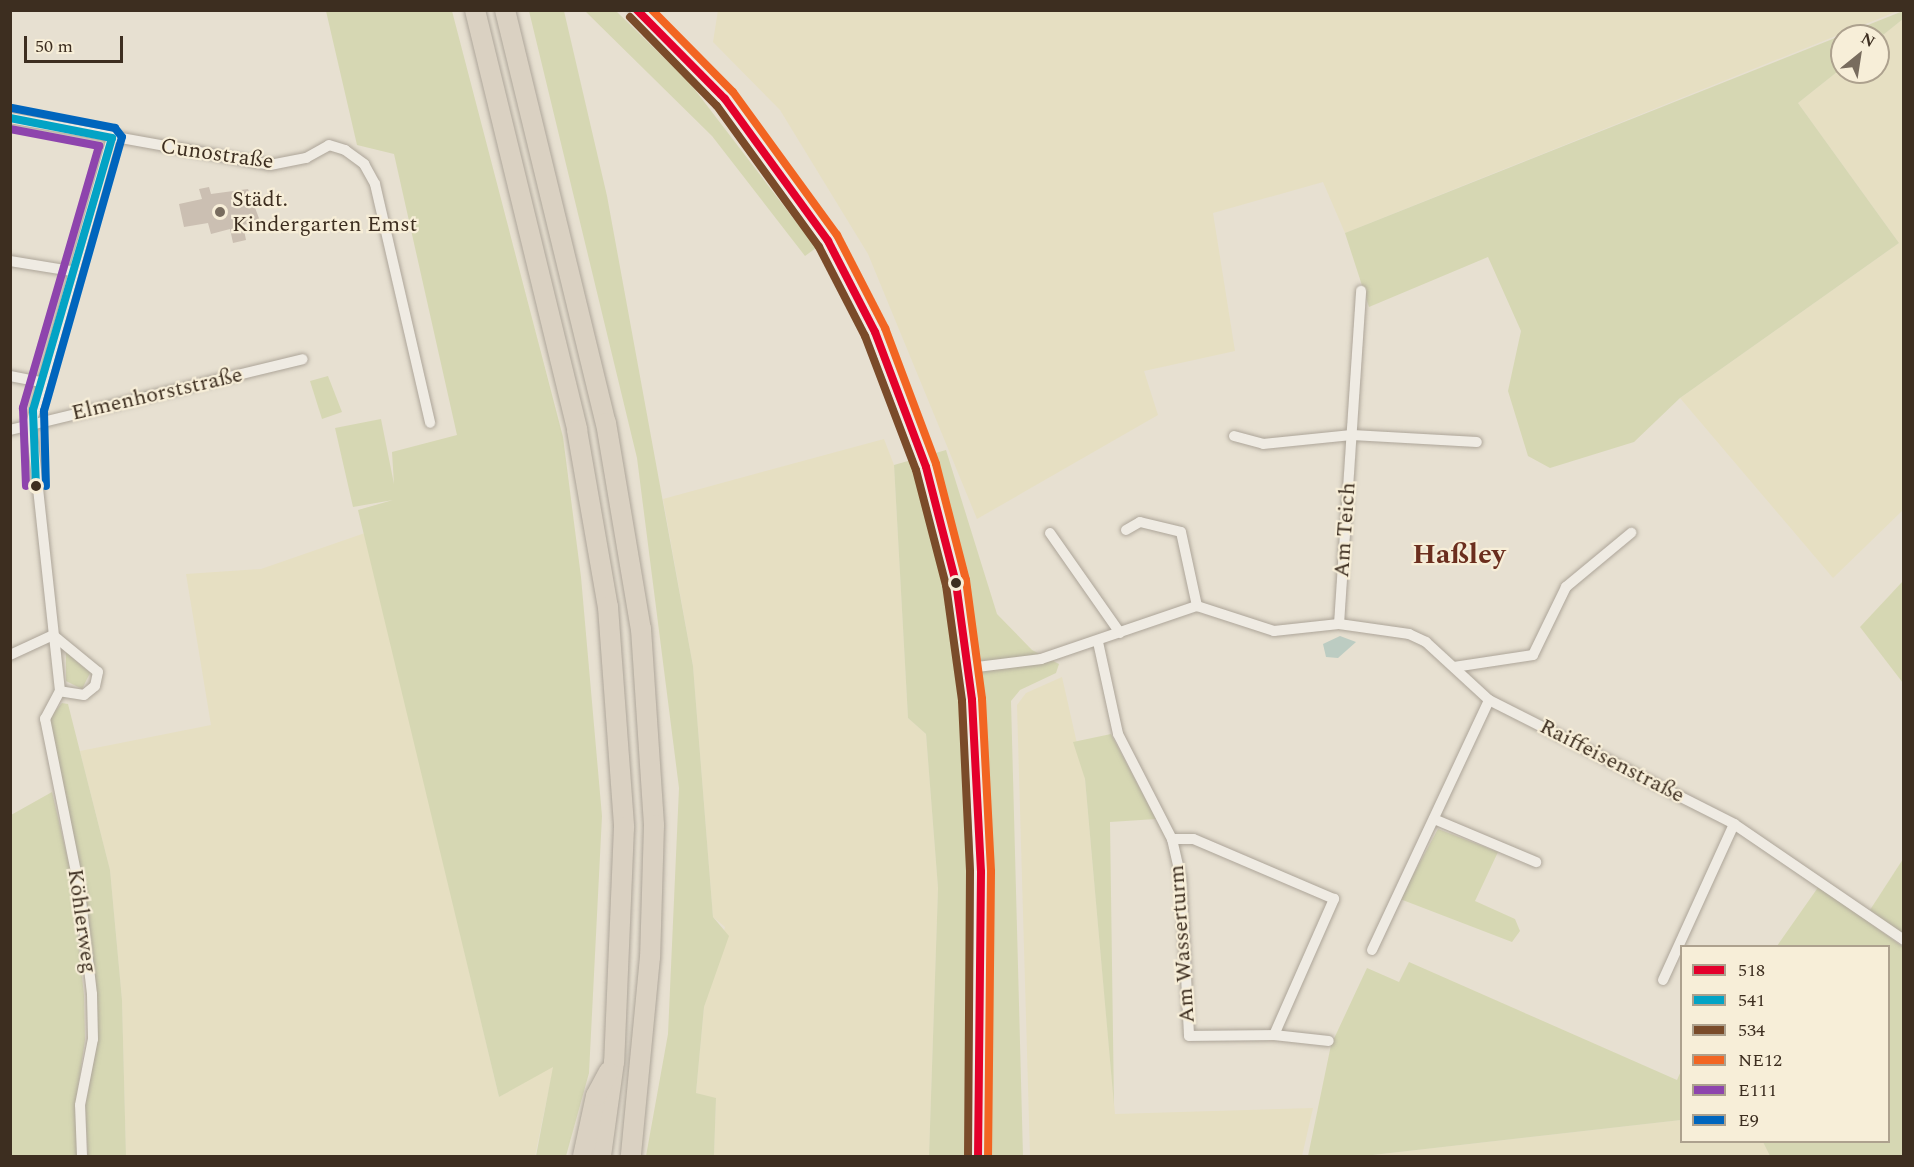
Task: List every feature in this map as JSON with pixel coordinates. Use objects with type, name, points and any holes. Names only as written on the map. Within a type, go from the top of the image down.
[{"type":"highway","points":[[475,10],[577,430],[608,607],[624,827],[614,1062],[601,1156]]},
{"type":"highway","points":[[506,10],[606,423],[641,628],[654,825],[644,1053],[631,1156]]},
{"type":"highway","points":[[583,1156],[596,1096],[614,1062]]},
{"type":"main road","points":[[637,10],[757,138],[853,286],[926,467],[956,583],[969,668],[981,872],[978,1156]]},
{"type":"street","name":"Cunostraße","points":[[10,118],[270,165],[306,158],[328,145],[364,164],[375,184],[430,423]]},
{"type":"street","points":[[53,635],[98,672],[84,695],[60,691],[53,635],[31,424],[72,271],[112,138]]},
{"type":"street","points":[[10,261],[72,271]]},
{"type":"street","name":"Am Teich","points":[[1340,624],[1361,291]]},
{"type":"street","name":"Elmenhorststraße","points":[[10,430],[303,359]]},
{"type":"street","points":[[10,376],[41,382]]},
{"type":"street","points":[[1234,436],[1263,444],[1352,435],[1477,442]]},
{"type":"street","points":[[969,668],[1041,659],[1098,642],[1197,606],[1181,532],[1140,522],[1126,530]]},
{"type":"street","points":[[1050,532],[1120,633]]},
{"type":"street","points":[[1454,667],[1533,655],[1566,587],[1630,533]]},
{"type":"street","name":"Raiffeisenstraße","points":[[1197,606],[1274,631],[1340,624],[1409,634],[1454,667],[1489,700],[1734,824],[1904,940]]},
{"type":"street","points":[[10,655],[53,635]]},
{"type":"street","name":"Am Wasserturm","points":[[1098,642],[1118,734],[1172,839],[1181,877],[1190,1036],[1274,1035],[1329,1041]]},
{"type":"street","name":"Köhlerweg","points":[[60,691],[45,719],[80,892],[92,994],[93,1039],[80,1105],[82,1156]]},
{"type":"street","points":[[1372,950],[1489,700]]},
{"type":"street","points":[[1434,819],[1536,862]]},
{"type":"street","points":[[1663,980],[1734,824]]},
{"type":"street","name":"Am Wasserturm","points":[[1172,839],[1193,839],[1334,899],[1274,1035]]},
{"type":"shaded area","points":[[718,10],[1898,11],[1866,24],[1830,24],[1830,38],[1345,233],[1323,182],[1213,213],[1235,351],[1144,371],[1158,415],[977,519],[868,254],[780,110],[713,42]]},
{"type":"shaded area","points":[[1903,19],[1903,510],[1833,578],[1680,398],[1899,243],[1798,103],[1830,78],[1830,84],[1890,84],[1890,29]]},
{"type":"shaded area","points":[[884,439],[894,465],[908,718],[926,734],[938,888],[929,1156],[714,1156],[716,1099],[696,1093],[704,1007],[725,927],[713,917],[693,666],[663,499]]},
{"type":"shaded area","points":[[365,533],[499,1097],[554,1065],[535,1156],[126,1156],[122,1000],[110,870],[80,751],[211,725],[186,574],[261,569]]},
{"type":"shaded area","points":[[1340,636],[1356,642],[1338,658],[1326,657],[1323,644]]},
{"type":"shaded area","points":[[1062,677],[1085,779],[1115,1114],[1313,1108],[1302,1156],[1030,1156],[1017,705],[1026,693]]},
{"type":"shaded area","points":[[1680,1120],[1680,1143],[1764,1143],[1770,1156],[1364,1156]]},
{"type":"green space","points":[[326,11],[452,11],[563,437],[581,577],[602,816],[589,1073],[566,1156],[536,1156],[553,1067],[499,1097],[358,510],[393,500],[353,507],[335,428],[381,419],[394,484],[392,452],[457,435],[394,154],[357,145]]},
{"type":"green space","points":[[529,11],[564,11],[607,196],[693,666],[713,917],[729,936],[704,1007],[696,1093],[716,1098],[714,1156],[646,1156],[668,1034],[679,788],[637,458]]},
{"type":"green space","points":[[585,11],[616,11],[689,82],[816,248],[805,256],[712,136]]},
{"type":"green space","points":[[1903,11],[1903,19],[1890,29],[1890,24],[1870,24]]},
{"type":"green space","points":[[1830,40],[1830,78],[1798,103],[1899,243],[1680,398],[1634,442],[1550,468],[1528,456],[1508,391],[1521,331],[1488,257],[1369,307],[1345,233]]},
{"type":"green space","points":[[328,376],[342,412],[322,419],[310,381]]},
{"type":"green space","points":[[946,450],[997,614],[1032,650],[1059,664],[1056,673],[1020,690],[1011,701],[1023,1156],[929,1156],[938,888],[926,734],[908,718],[894,465]]},
{"type":"green space","points":[[1903,581],[1903,683],[1860,627]]},
{"type":"green space","points":[[66,652],[90,673],[82,689],[66,681]]},
{"type":"green space","points":[[62,703],[68,704],[110,870],[122,1000],[126,1156],[88,1156],[85,1107],[97,1043],[49,718]]},
{"type":"green space","points":[[1111,734],[1156,819],[1110,822],[1114,1105],[1085,779],[1073,742]]},
{"type":"green space","points":[[52,792],[71,873],[84,995],[85,1040],[75,1107],[78,1156],[11,1156],[11,815]]},
{"type":"green space","points":[[1438,829],[1498,852],[1475,901],[1515,919],[1520,931],[1512,942],[1400,899]]},
{"type":"green space","points":[[1903,859],[1903,934],[1870,910]]},
{"type":"green space","points":[[1819,886],[1903,947],[1903,1156],[1770,1156],[1764,1143],[1890,1143],[1890,945],[1778,945]]},
{"type":"green space","points":[[1409,962],[1677,1080],[1680,1073],[1680,1120],[1364,1156],[1308,1156],[1331,1045],[1367,968],[1399,982]]},
{"type":"building","name":"Städt. Kindergarten Emst","points":[[209,187],[211,194],[248,189],[260,221],[243,225],[246,240],[233,243],[230,229],[211,234],[208,223],[184,227],[179,204],[202,199],[199,189]]},
{"type":"transit line","name":"518","points":[[637,10],[725,99],[828,241],[875,332],[926,467],[956,583],[972,700],[981,872],[978,1156]]},
{"type":"transit line","name":"NE12","points":[[652,10],[733,92],[837,235],[885,328],[936,464],[966,580],[982,699],[991,872],[988,1156]]},
{"type":"transit line","name":"534","points":[[630,17],[717,106],[819,247],[865,336],[916,470],[946,585],[962,701],[970,872],[968,1156]]},
{"type":"transit line","name":"E9","points":[[12,108],[115,128],[122,137],[44,411],[46,486]]},
{"type":"transit line","name":"541","points":[[10,118],[112,138]]},
{"type":"transit line","name":"E111","points":[[10,129],[99,146],[23,408],[26,486]]},
{"type":"transit line","name":"541","points":[[36,486],[33,410],[112,138]]},
{"type":"place","name":"Städt. Kindergarten Emst","points":[[220,212]]},
{"type":"district","name":"Haßley","points":[[1459,555]]}]
